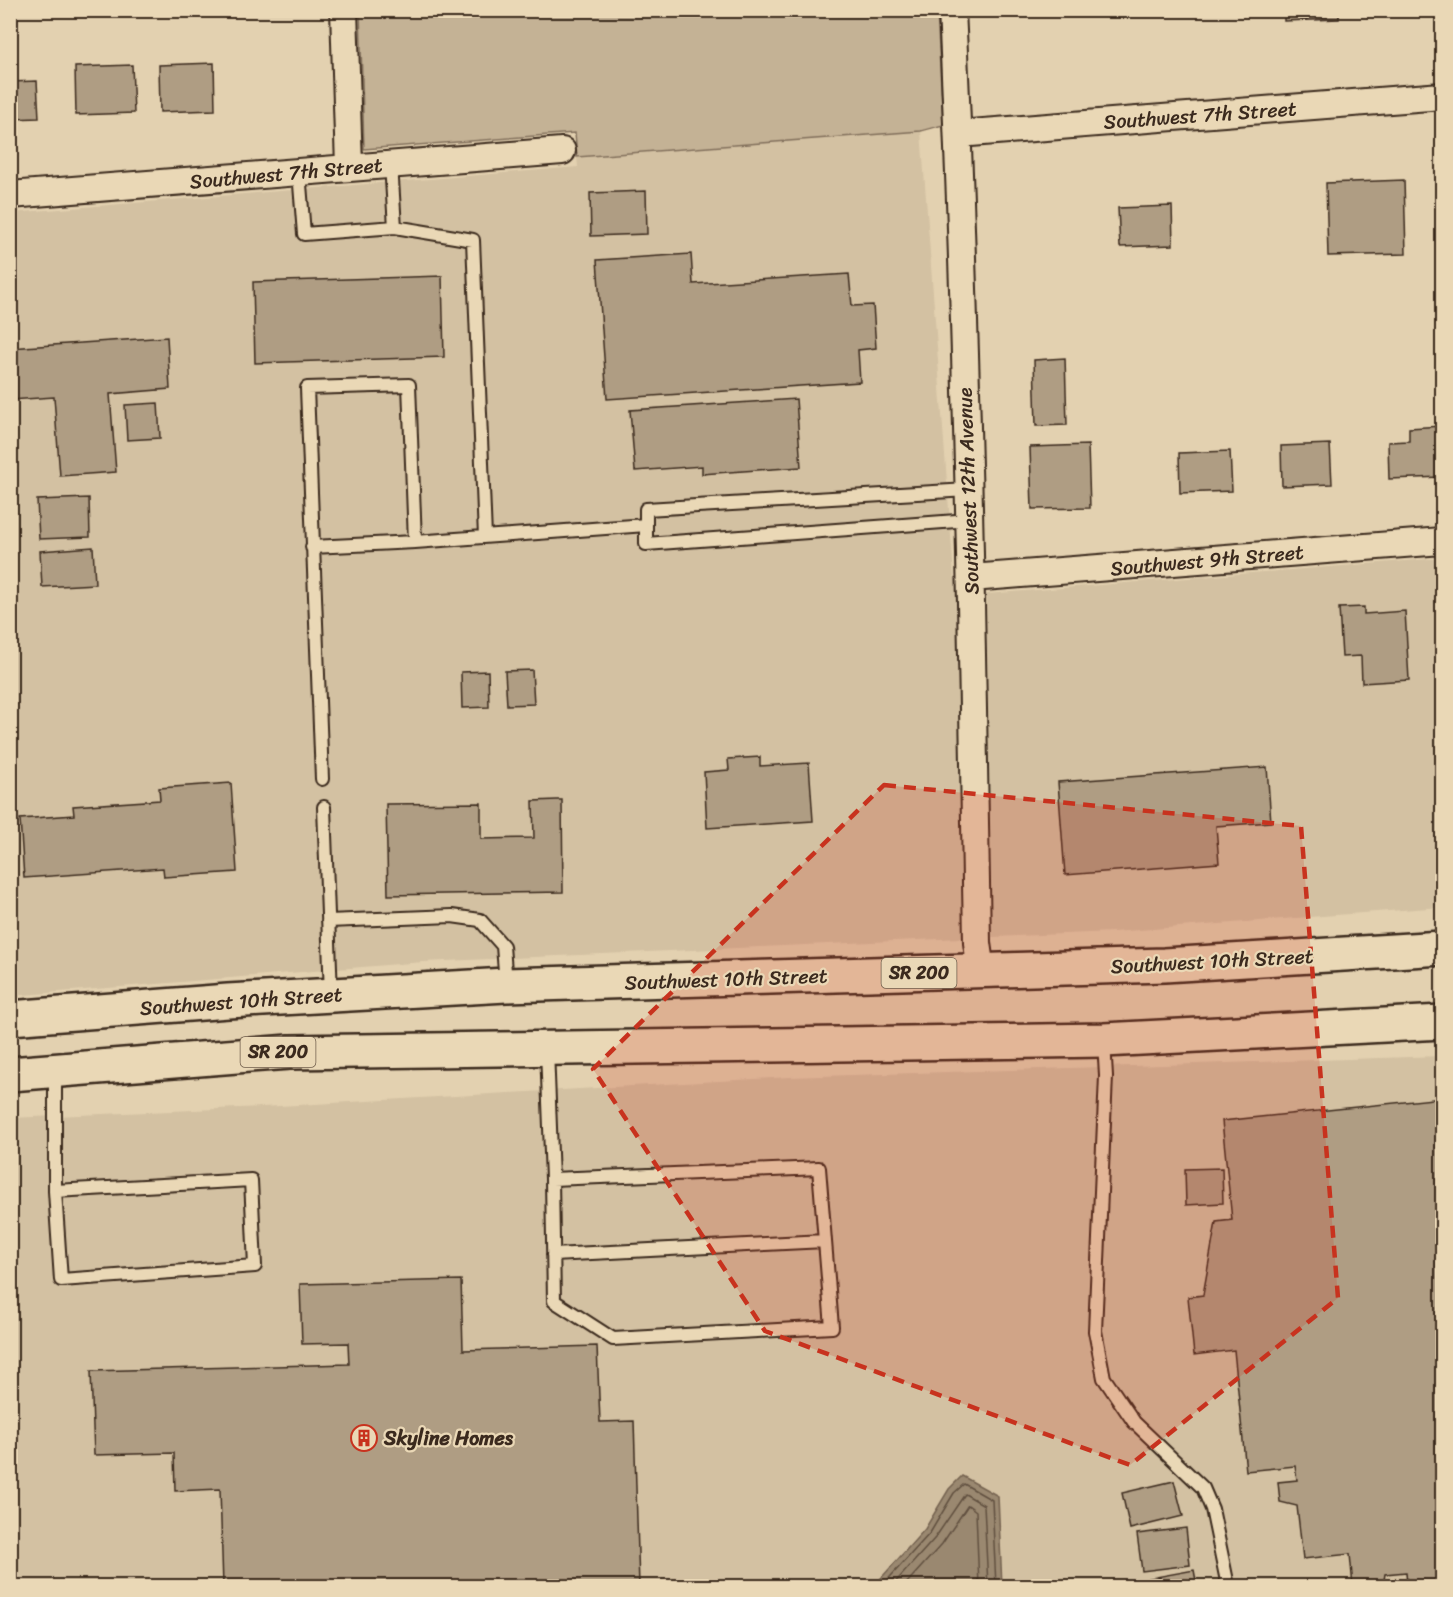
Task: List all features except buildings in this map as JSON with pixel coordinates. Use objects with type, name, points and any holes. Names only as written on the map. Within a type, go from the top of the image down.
[{"type":"main road","name":"Southwest 10th Street","points":[[10,1018],[506,985],[1164,965],[1443,948]]},
{"type":"main road","name":"SR 200","points":[[10,1074],[290,1052],[547,1046],[1104,1040],[1443,1022]]},
{"type":"street","points":[[344,10],[349,167]]},
{"type":"street","name":"Southwest 12th Avenue","points":[[952,10],[969,490],[977,943],[981,971]]},
{"type":"street","name":"Southwest 7th Street","points":[[958,134],[1443,96]]},
{"type":"street","name":"Southwest 7th Street","points":[[10,195],[562,151]]},
{"type":"street","name":"Southwest 9th Street","points":[[971,578],[1443,541]]},
{"type":"lane","points":[[392,164],[395,227]]},
{"type":"lane","points":[[299,172],[304,234],[395,227],[473,240],[485,537]]},
{"type":"lane","points":[[322,779],[307,388],[409,385],[414,542]]},
{"type":"lane","points":[[969,490],[646,509],[646,544],[969,520]]},
{"type":"lane","points":[[312,548],[646,525]]},
{"type":"lane","points":[[324,807],[331,995]]},
{"type":"lane","points":[[328,921],[452,916],[480,920],[503,946],[506,985]]},
{"type":"lane","points":[[1104,1040],[1106,1076],[1095,1331],[1104,1378],[1134,1422],[1203,1488],[1212,1509],[1228,1587]]},
{"type":"lane","points":[[547,1046],[554,1301],[614,1339],[832,1327],[819,1168],[552,1179]]},
{"type":"lane","points":[[55,1069],[55,1191],[61,1280],[255,1266],[251,1180],[55,1191]]},
{"type":"lane","points":[[553,1255],[825,1241]]},
{"type":"highlighted area","points":[[884,785],[1301,826],[1338,1298],[1130,1465],[765,1331],[593,1069]]},
{"type":"shaded area","points":[[360,11],[937,11],[943,125],[921,131],[577,157],[575,133],[364,149]]},
{"type":"shaded area","points":[[921,131],[954,577],[956,578],[962,938],[423,962],[11,996],[11,213],[578,167],[577,157]]},
{"type":"shaded area","points":[[1442,558],[1442,907],[1113,932],[992,937],[986,594]]},
{"type":"shaded area","points":[[1442,1056],[1442,1586],[1002,1586],[998,1496],[949,1489],[925,1529],[874,1586],[11,1586],[10,1118],[262,1107],[789,1077]]},
{"type":"water","points":[[962,1476],[998,1496],[1002,1586],[874,1586],[925,1529],[949,1489]]},
{"type":"place","name":"Skyline Homes","points":[[364,1438]]}]
